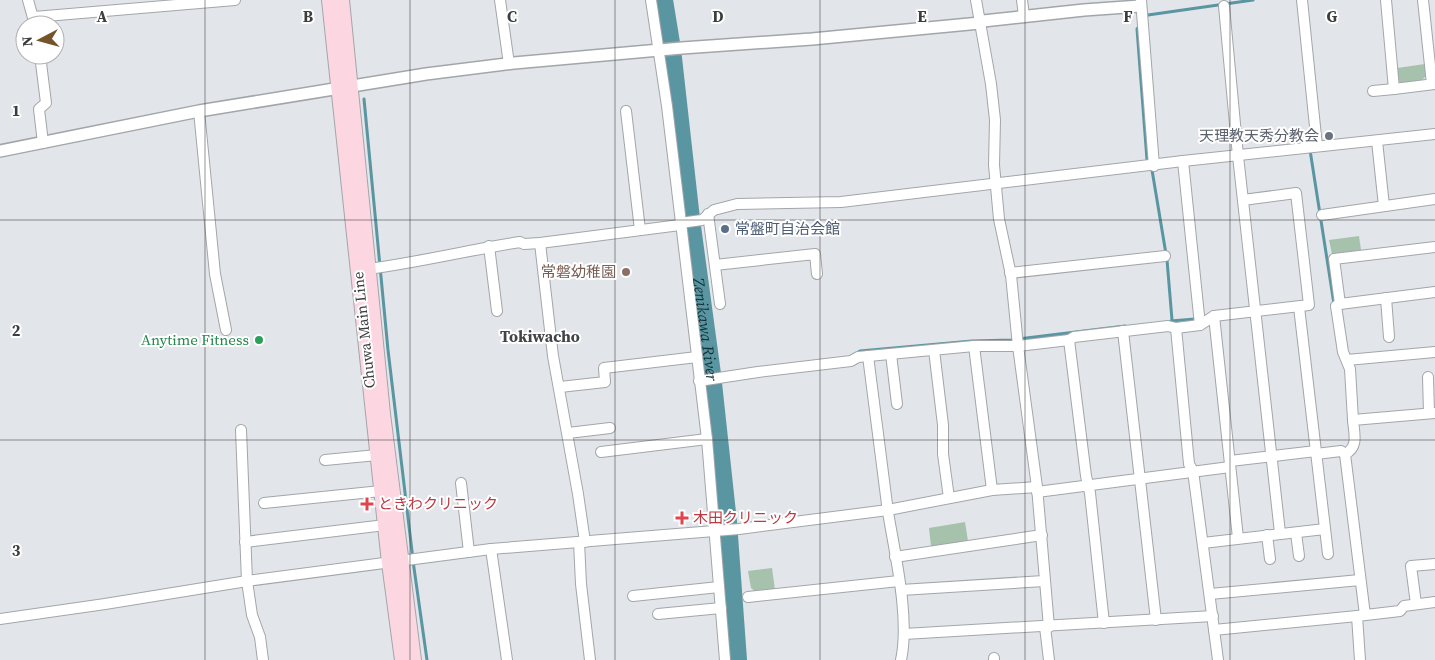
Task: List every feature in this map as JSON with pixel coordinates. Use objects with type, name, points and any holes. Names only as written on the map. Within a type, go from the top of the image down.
[{"type":"main road","name":"Chuwa Main Line","points":[[329,0],[377,268],[383,414],[404,561],[414,660]]},
{"type":"main road","name":"Chuwa Main Line","points":[[342,0],[345,87],[377,455],[385,525],[404,561],[402,660]]},
{"type":"street","points":[[28,0],[32,15]]},
{"type":"street","points":[[65,18],[236,0]]},
{"type":"street","points":[[500,0],[510,64]]},
{"type":"street","points":[[651,0],[662,50],[697,357],[702,381],[718,531],[719,587],[725,660]]},
{"type":"street","points":[[976,0],[991,84],[995,120],[994,165],[999,219],[1010,273],[1037,489],[1042,535],[1049,660]]},
{"type":"street","points":[[1022,0],[1024,16]]},
{"type":"street","points":[[1302,0],[1317,146]]},
{"type":"street","points":[[1386,0],[1394,89]]},
{"type":"street","points":[[1373,91],[1433,84],[1423,0]]},
{"type":"street","points":[[0,151],[199,111],[426,74],[680,48],[803,40],[980,23],[1091,5],[1141,3],[1154,166]]},
{"type":"street","points":[[1224,6],[1238,156],[1280,533]]},
{"type":"street","points":[[41,65],[46,103],[39,109],[43,143]]},
{"type":"street","points":[[199,111],[215,274],[226,330]]},
{"type":"street","points":[[626,111],[640,230]]},
{"type":"street","points":[[377,268],[489,246],[520,242],[524,244],[540,243],[699,221],[714,210],[737,204],[841,202],[1435,134]]},
{"type":"street","points":[[1377,141],[1384,206]]},
{"type":"street","points":[[1183,162],[1200,325]]},
{"type":"street","points":[[702,381],[851,361],[858,357],[974,346],[1018,346],[1124,331],[1168,326],[1176,328],[1200,325],[1214,316],[1309,305],[1296,193],[1243,200]]},
{"type":"street","points":[[1322,215],[1435,199]]},
{"type":"street","points":[[708,214],[720,304]]},
{"type":"street","points":[[540,243],[554,356],[578,494],[582,542],[581,584],[590,660]]},
{"type":"street","points":[[489,246],[497,311]]},
{"type":"street","points":[[1340,304],[1334,259],[1435,247]]},
{"type":"street","points":[[715,265],[815,254],[817,274]]},
{"type":"street","points":[[1010,273],[1165,256]]},
{"type":"street","points":[[1345,454],[1352,450],[1355,444],[1350,369],[1343,352],[1336,306],[1435,292]]},
{"type":"street","points":[[1386,298],[1389,336]]},
{"type":"street","points":[[1299,307],[1328,554]]},
{"type":"street","points":[[1214,316],[1238,538]]},
{"type":"street","points":[[1176,328],[1189,464],[1193,471],[1218,660]]},
{"type":"street","points":[[1124,331],[1156,620]]},
{"type":"street","points":[[1069,340],[1104,623]]},
{"type":"street","points":[[974,346],[992,490]]},
{"type":"street","points":[[934,350],[943,425],[943,454],[949,498]]},
{"type":"street","points":[[1347,360],[1435,352]]},
{"type":"street","points":[[891,354],[897,404]]},
{"type":"street","points":[[868,356],[900,586],[904,634],[901,660]]},
{"type":"street","points":[[560,387],[605,382],[604,368],[697,357]]},
{"type":"street","points":[[1353,420],[1432,413],[1428,378]]},
{"type":"street","points":[[568,433],[610,428]]},
{"type":"street","points":[[241,430],[247,581],[252,615],[260,638],[263,660]]},
{"type":"street","points":[[601,452],[707,439]]},
{"type":"street","points":[[0,619],[247,581],[491,549],[736,530],[888,510],[992,490],[1088,485],[1193,471],[1272,456],[1341,451],[1345,454]]},
{"type":"street","points":[[1345,454],[1360,580],[1360,660]]},
{"type":"street","points":[[325,460],[377,455]]},
{"type":"street","points":[[461,483],[469,552]]},
{"type":"street","points":[[264,503],[381,491]]},
{"type":"street","points":[[245,542],[385,525]]},
{"type":"street","points":[[1203,543],[1325,529]]},
{"type":"street","points":[[1296,533],[1299,556]]},
{"type":"street","points":[[895,557],[1042,535]]},
{"type":"street","points":[[1267,535],[1270,559]]},
{"type":"street","points":[[491,549],[507,660]]},
{"type":"street","points":[[1416,604],[1411,566],[1435,564]]},
{"type":"street","points":[[1210,594],[1360,580]]},
{"type":"street","points":[[748,597],[900,586],[1044,581]]},
{"type":"street","points":[[633,596],[719,587]]},
{"type":"street","points":[[1214,630],[1361,616],[1400,611],[1404,606],[1435,602]]},
{"type":"street","points":[[658,614],[721,608]]},
{"type":"street","points":[[904,634],[1213,616]]},
{"type":"green space","points":[[1425,64],[1426,76],[1421,81],[1401,83],[1398,80],[1397,68]]},
{"type":"green space","points":[[1359,236],[1361,250],[1332,254],[1329,240]]},
{"type":"green space","points":[[965,522],[968,541],[931,546],[929,528]]},
{"type":"green space","points":[[772,568],[775,590],[756,592],[751,588],[748,571]]},
{"type":"waterway","name":"Zenikawa River","points":[[664,0],[672,49],[691,219],[712,374],[728,522],[738,660]]},
{"type":"waterway","points":[[1146,17],[1148,15],[1253,0]]},
{"type":"waterway","points":[[1141,24],[1137,29],[1147,160],[1152,170],[1167,260],[1172,320]]},
{"type":"waterway","points":[[364,99],[388,350],[427,660]]},
{"type":"waterway","points":[[1310,150],[1334,304]]},
{"type":"waterway","points":[[1171,321],[1195,319]]},
{"type":"waterway","points":[[856,354],[860,351],[972,341],[1011,340],[1125,326]]},
{"type":"place","name":"天理教天秀分教会","points":[[1329,136]]},
{"type":"place","name":"常盤町自治会館","points":[[725,229]]},
{"type":"place","name":"常磐幼稚園","points":[[626,272]]},
{"type":"place","name":"Anytime Fitness","points":[[259,340]]},
{"type":"place","name":"ときわクリニック","points":[[367,504]]},
{"type":"place","name":"木田クリニック","points":[[682,518]]},
{"type":"district","name":"Tokiwacho","points":[[540,336]]}]
